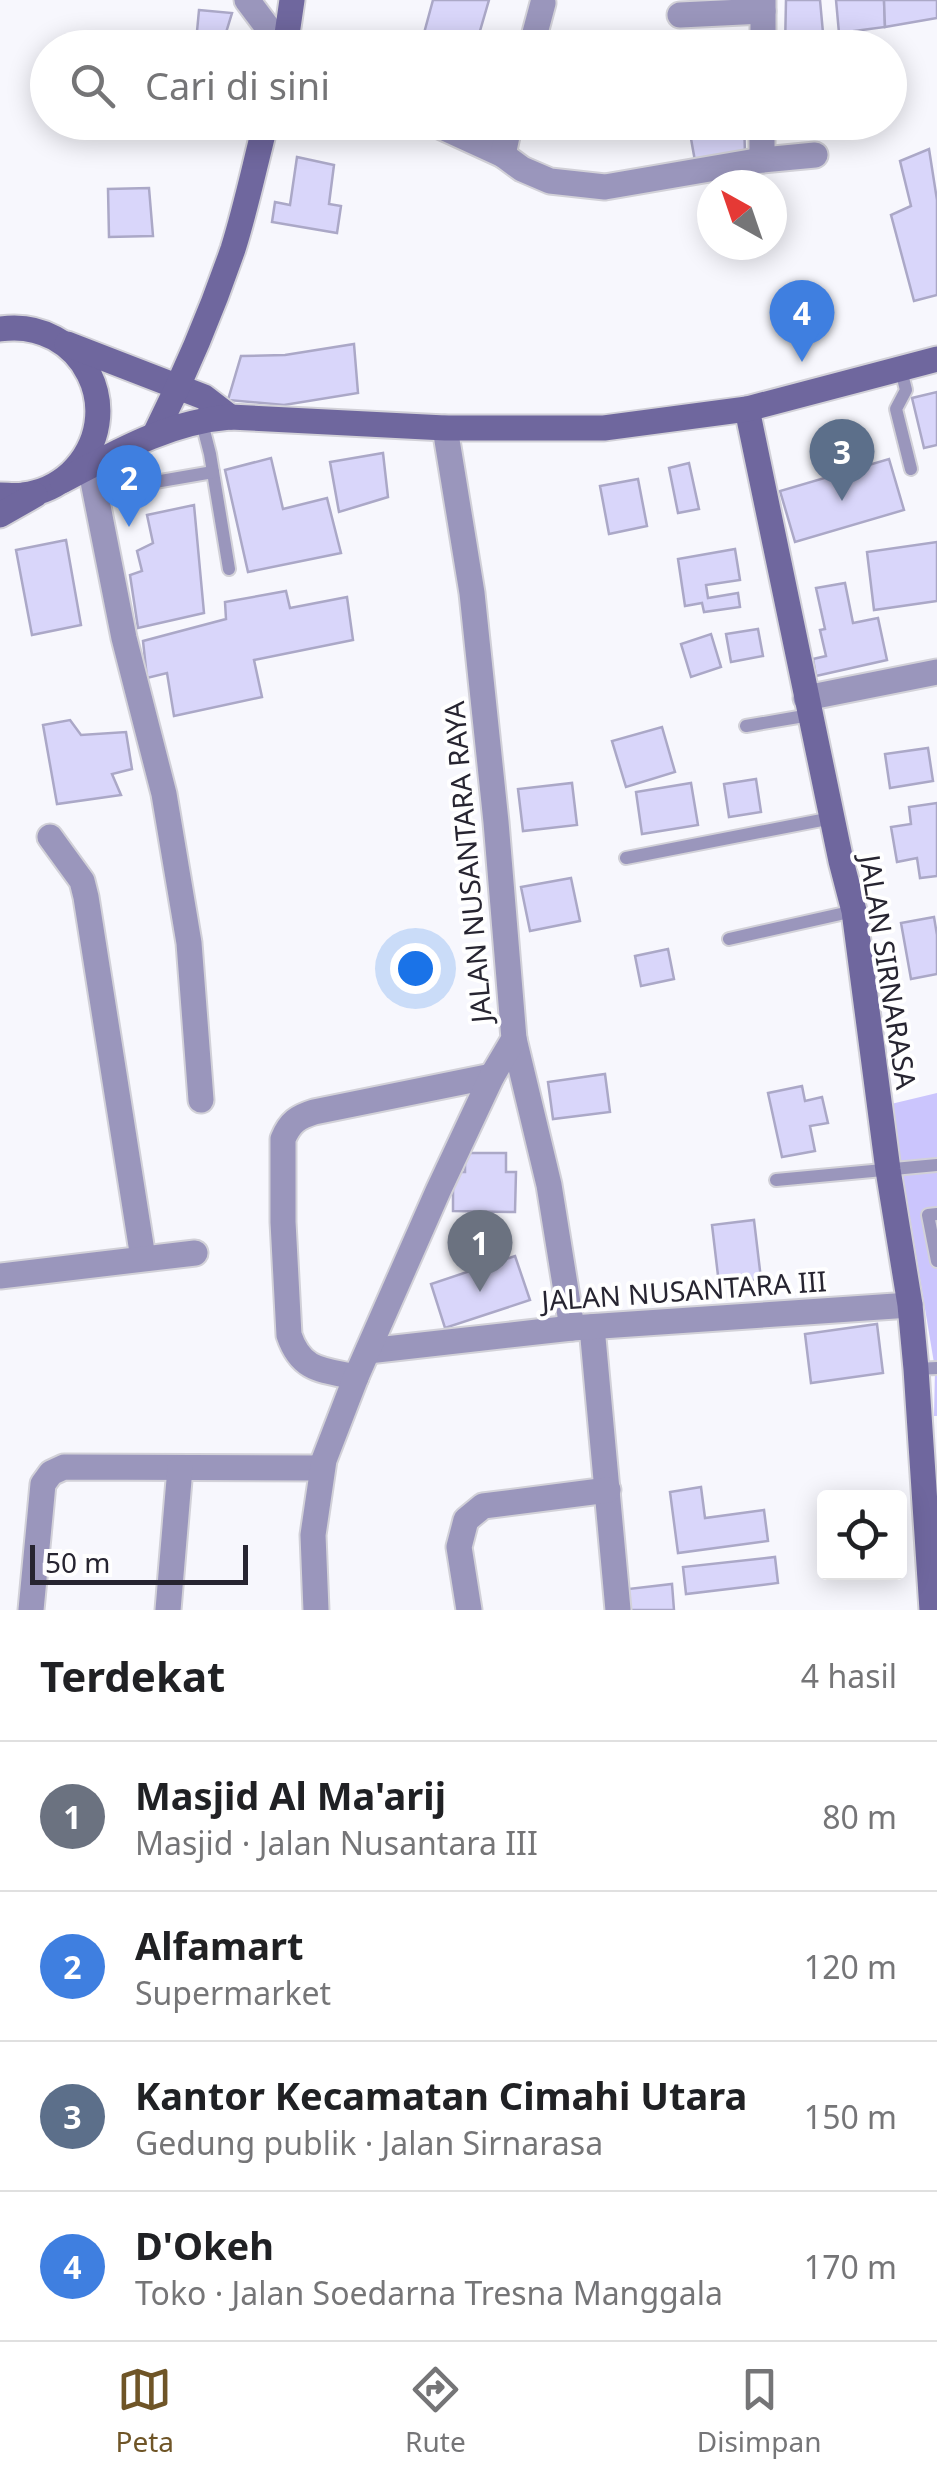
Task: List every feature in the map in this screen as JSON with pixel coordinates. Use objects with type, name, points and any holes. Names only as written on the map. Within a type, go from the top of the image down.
[{"type":"main road","points":[[287,30],[292,0]]},
{"type":"main road","points":[[155,434],[234,246],[261,140]]},
{"type":"main road","points":[[4,327],[38,331],[204,398],[230,417]]},
{"type":"main road","points":[[0,495],[24,495],[55,485],[82,462],[95,438],[99,410],[94,384],[82,360],[61,341]]},
{"type":"main road","points":[[0,515],[136,442],[201,419],[230,417],[445,428],[604,428],[747,409],[937,359]]},
{"type":"main road","name":"JALAN SIRNARASA","points":[[747,409],[854,910],[888,1170],[898,1306],[927,1369],[932,1610]]},
{"type":"street","points":[[248,0],[270,30]]},
{"type":"street","points":[[536,30],[543,2]]},
{"type":"street","points":[[680,15],[763,6]]},
{"type":"street","points":[[471,140],[550,181],[605,187],[816,154]]},
{"type":"street","points":[[503,155],[506,140]]},
{"type":"street","points":[[762,140],[762,160]]},
{"type":"street","name":"JALAN NUSANTARA RAYA","points":[[316,1610],[313,1535],[321,1468],[356,1377],[438,1191],[492,1076],[514,1039],[472,593],[445,428]]},
{"type":"street","points":[[90,466],[124,638],[167,812],[189,943],[202,1100]]},
{"type":"street","points":[[808,707],[937,672]]},
{"type":"street","points":[[50,836],[82,881],[86,897],[143,1258]]},
{"type":"street","points":[[514,1039],[582,1327],[608,1490],[618,1610]]},
{"type":"street","points":[[356,1377],[312,1368],[294,1350],[289,1335],[283,1139],[298,1117],[314,1112],[492,1076]]},
{"type":"street","points":[[0,1276],[195,1252]]},
{"type":"street","name":"JALAN NUSANTARA III","points":[[368,1351],[582,1327],[898,1306]]},
{"type":"street","points":[[31,1610],[43,1484],[51,1473],[64,1467],[321,1468]]},
{"type":"street","points":[[168,1610],[180,1468]]},
{"type":"street","points":[[469,1610],[460,1547],[466,1520],[483,1506],[608,1490]]},
{"type":"lane","points":[[900,370],[906,390],[896,409],[911,469]]},
{"type":"lane","points":[[201,419],[229,569]]},
{"type":"lane","points":[[155,482],[213,472]]},
{"type":"lane","points":[[746,726],[808,707]]},
{"type":"lane","points":[[626,858],[832,818]]},
{"type":"lane","points":[[729,939],[854,910]]},
{"type":"lane","points":[[776,1180],[937,1165]]},
{"type":"lane","points":[[937,1214],[928,1215],[937,1261]]},
{"type":"shaded area","points":[[937,1093],[937,1416],[934,1416],[935,1369],[891,1104]]},
{"type":"building","points":[[433,0],[489,0],[480,30],[425,30]]},
{"type":"building","points":[[786,0],[820,0],[823,30],[785,30]]},
{"type":"building","points":[[836,0],[884,0],[885,27],[839,30]]},
{"type":"building","points":[[884,0],[937,0],[937,18],[885,27]]},
{"type":"building","points":[[199,10],[232,13],[227,30],[197,30]]},
{"type":"building","points":[[691,140],[745,140],[745,153],[695,161]]},
{"type":"building","points":[[929,149],[937,200],[937,295],[914,301],[891,215],[911,206],[900,161]]},
{"type":"building","points":[[297,157],[334,165],[329,204],[341,206],[337,233],[272,222],[275,202],[290,205]]},
{"type":"building","points":[[149,188],[153,236],[109,237],[108,189]]},
{"type":"building","points":[[354,344],[358,393],[284,405],[228,400],[241,356],[285,355]]},
{"type":"building","points":[[937,392],[937,445],[924,448],[912,398]]},
{"type":"building","points":[[383,453],[388,497],[339,512],[330,462]]},
{"type":"building","points":[[271,458],[283,509],[327,498],[341,553],[248,572],[225,470]]},
{"type":"building","points":[[889,459],[904,510],[795,542],[780,491]]},
{"type":"building","points":[[689,463],[699,509],[678,513],[669,468]]},
{"type":"building","points":[[638,479],[647,526],[609,534],[600,486]]},
{"type":"building","points":[[194,505],[204,613],[138,628],[130,575],[142,571],[137,551],[153,543],[147,515]]},
{"type":"building","points":[[66,540],[81,625],[32,635],[16,550]]},
{"type":"building","points":[[937,542],[937,601],[874,610],[867,552]]},
{"type":"building","points":[[735,549],[740,580],[706,585],[708,598],[738,593],[740,607],[704,612],[702,603],[685,606],[678,559]]},
{"type":"building","points":[[845,583],[853,623],[878,618],[887,660],[816,676],[813,659],[826,656],[816,588]]},
{"type":"building","points":[[286,591],[290,608],[347,597],[353,640],[254,660],[262,697],[174,716],[167,673],[147,678],[143,641],[226,619],[225,602]]},
{"type":"building","points":[[758,629],[763,656],[731,662],[726,634]]},
{"type":"building","points":[[711,634],[721,667],[691,677],[681,644]]},
{"type":"building","points":[[70,720],[81,735],[126,732],[132,769],[112,774],[121,795],[57,804],[43,725]]},
{"type":"building","points":[[662,727],[675,772],[626,787],[612,741]]},
{"type":"building","points":[[928,748],[933,781],[890,788],[885,754]]},
{"type":"building","points":[[756,779],[761,812],[729,817],[724,784]]},
{"type":"building","points":[[572,783],[577,825],[523,831],[518,789]]},
{"type":"building","points":[[691,783],[698,825],[642,834],[636,792]]},
{"type":"building","points":[[937,803],[937,876],[920,878],[917,858],[897,862],[891,827],[911,824],[909,807]]},
{"type":"building","points":[[571,878],[580,921],[530,931],[521,887]]},
{"type":"building","points":[[934,917],[937,974],[911,979],[901,923]]},
{"type":"building","points":[[668,949],[674,979],[641,986],[635,956]]},
{"type":"building","points":[[605,1074],[610,1112],[553,1119],[548,1082]]},
{"type":"building","points":[[802,1086],[805,1101],[822,1097],[828,1123],[810,1126],[815,1151],[782,1157],[768,1093]]},
{"type":"building","points":[[465,1153],[506,1153],[506,1172],[516,1172],[515,1212],[453,1211],[453,1172],[465,1172]]},
{"type":"building","points":[[754,1220],[761,1279],[719,1284],[712,1225]]},
{"type":"building","points":[[515,1256],[530,1300],[445,1328],[431,1284]]},
{"type":"building","points":[[877,1324],[883,1373],[811,1383],[805,1334]]},
{"type":"building","points":[[701,1487],[705,1518],[764,1510],[768,1541],[678,1553],[670,1492]]},
{"type":"building","points":[[775,1557],[778,1583],[686,1594],[683,1567]]},
{"type":"building","points":[[672,1584],[674,1610],[630,1610],[628,1589]]},
{"type":"place","name":"D'Okeh","points":[[802,362]]},
{"type":"place","name":"Kantor Kecamatan Cimahi Utara","points":[[842,501]]},
{"type":"place","name":"Alfamart","points":[[129,527]]},
{"type":"place","name":"Masjid Al Ma'arij","points":[[480,1292]]}]
